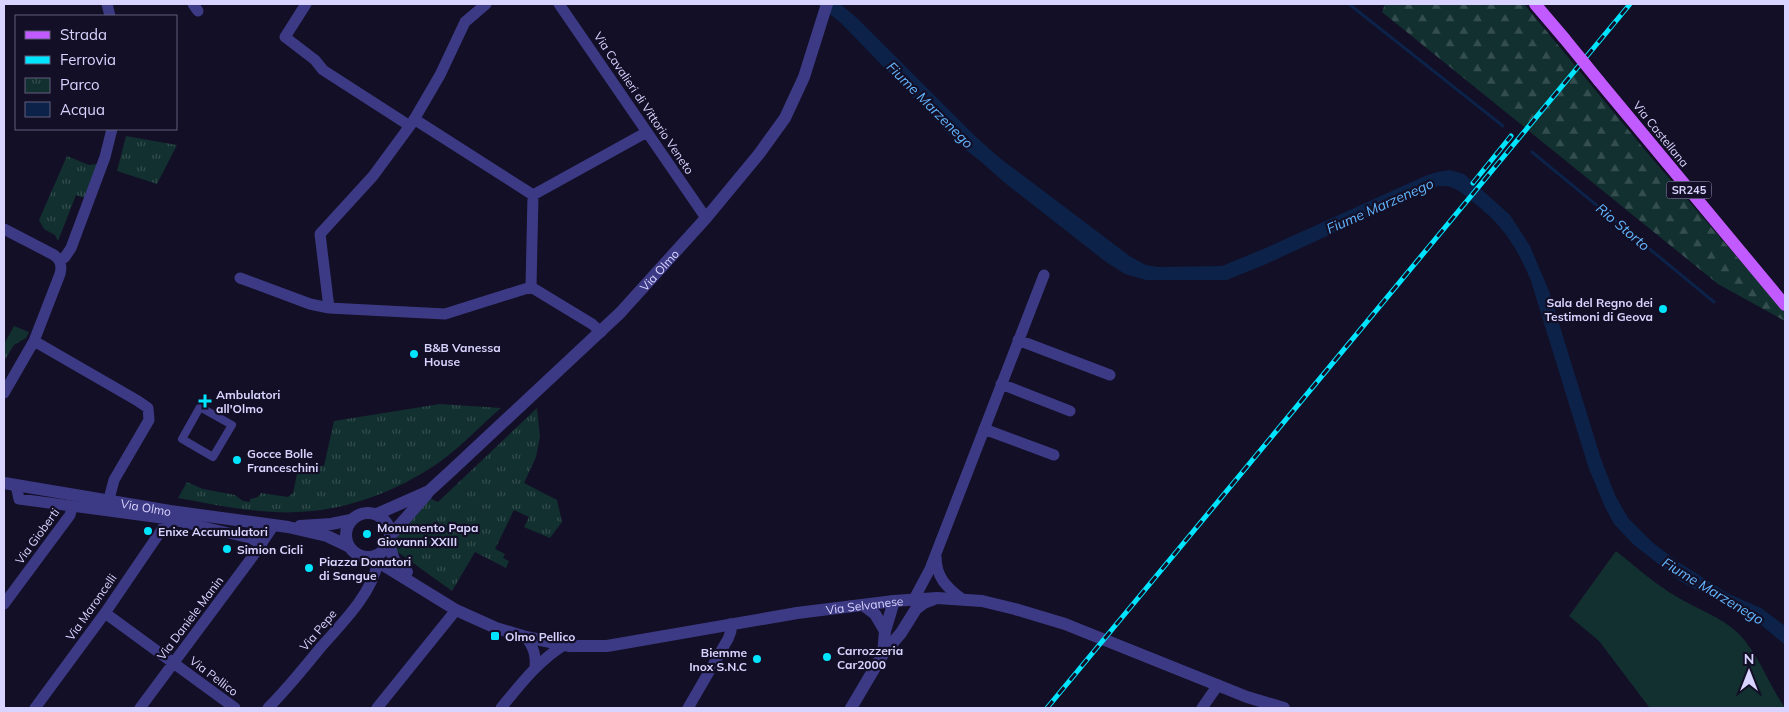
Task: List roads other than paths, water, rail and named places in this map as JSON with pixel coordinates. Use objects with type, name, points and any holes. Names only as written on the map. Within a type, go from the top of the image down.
[{"type":"main road","name":"Via Castellana","points":[[1535,4],[1785,305]]},
{"type":"street","points":[[306,4],[285,37],[315,60],[323,70],[533,195]]},
{"type":"street","points":[[330,308],[320,234],[373,176],[412,123],[440,75],[464,22],[486,4]]},
{"type":"street","name":"Via Cavalieri di Vittorio Veneto","points":[[559,4],[706,218]]},
{"type":"street","name":"Via Olmo","points":[[10,484],[19,499],[72,507],[288,527],[324,535],[348,546],[357,555],[374,560],[384,551],[390,540],[429,491],[620,313],[706,218],[759,154],[785,118],[804,77],[827,4]]},
{"type":"street","points":[[60,261],[71,248],[105,157],[112,130]]},
{"type":"street","points":[[533,195],[647,132]]},
{"type":"street","points":[[531,287],[533,195]]},
{"type":"street","points":[[4,229],[54,255],[60,261],[60,274],[34,341],[4,393]]},
{"type":"street","points":[[914,599],[936,554],[1044,275]]},
{"type":"street","points":[[240,278],[310,304],[330,308],[445,314],[531,287],[592,324],[601,332]]},
{"type":"street","points":[[1018,340],[1110,374]]},
{"type":"street","points":[[34,341],[148,408],[149,420],[114,480],[109,499]]},
{"type":"street","points":[[1001,384],[1070,411]]},
{"type":"street","points":[[200,407],[232,425],[213,457],[182,438],[200,407]]},
{"type":"street","points":[[984,429],[1054,455]]},
{"type":"street","name":"Via Olmo","points":[[10,484],[109,499],[250,538],[262,544]]},
{"type":"street","name":"Via Olmo","points":[[288,527],[331,524],[351,520],[363,513],[383,513],[429,491]]},
{"type":"street","name":"Via Gioberti","points":[[4,604],[70,515],[72,507]]},
{"type":"street","points":[[377,514],[387,522],[390,540]]},
{"type":"street","name":"Via Maroncelli","points":[[34,708],[105,613],[170,515]]},
{"type":"street","points":[[348,546],[346,532],[351,520]]},
{"type":"street","name":"Via Daniele Manin","points":[[140,708],[262,544],[274,525]]},
{"type":"street","name":"Via Selvanese","points":[[390,540],[394,560],[437,598]]},
{"type":"street","points":[[936,554],[938,574],[943,583],[962,599]]},
{"type":"street","name":"Via Selvanese","points":[[374,560],[456,610],[496,628],[564,645],[607,646],[797,613],[914,599],[962,599],[998,604],[1065,624],[1279,708]]},
{"type":"street","name":"Via Pepe","points":[[268,708],[284,692],[358,603],[374,576],[374,560]]},
{"type":"street","points":[[851,708],[883,654],[920,606],[937,598]]},
{"type":"street","points":[[894,602],[902,618],[900,633]]},
{"type":"street","points":[[883,654],[885,631],[894,602]]},
{"type":"street","points":[[863,605],[875,614],[885,631]]},
{"type":"street","points":[[376,708],[456,610]]},
{"type":"street","name":"Via Pellico","points":[[105,613],[235,708]]},
{"type":"street","points":[[688,708],[728,639],[731,631],[730,624]]},
{"type":"street","points":[[526,637],[534,649],[535,668]]},
{"type":"street","points":[[535,668],[549,642]]},
{"type":"street","points":[[501,708],[550,653],[564,645]]},
{"type":"street","points":[[1202,708],[1218,685]]},
{"type":"water","name":"Fiume Marzenego","points":[[817,4],[840,4],[857,18],[977,138],[1001,159],[1131,257],[1146,265],[1158,267],[1222,266],[1425,176],[1450,170],[1464,174],[1510,215],[1530,246],[1549,291],[1601,459],[1615,495],[1628,518],[1653,543],[1677,561],[1727,593],[1761,608],[1785,626],[1785,645],[1760,624],[1680,581],[1633,544],[1614,524],[1589,469],[1531,281],[1525,268],[1513,245],[1499,226],[1458,191],[1443,186],[1427,190],[1264,265],[1227,280],[1146,280],[1125,274],[1106,262],[958,144],[841,23]]},
{"type":"waterway","name":"Rio Storto","points":[[1349,4],[1503,126]]},
{"type":"waterway","name":"Rio Storto","points":[[1532,152],[1714,302]]},
{"type":"railway","points":[[1047,708],[1630,4]]},
{"type":"railway","points":[[1473,183],[1511,136]]},
{"type":"place","name":"Sala del Regno dei Testimoni di Geova","points":[[1663,309]]},
{"type":"place","name":"B&B Vanessa House","points":[[414,354]]},
{"type":"place","name":"Ambulatori all'Olmo","points":[[205,401]]},
{"type":"place","name":"Gocce Bolle Franceschini","points":[[237,460]]},
{"type":"place","name":"Enixe Accumulatori","points":[[148,531]]},
{"type":"place","name":"Monumento Papa Giovanni XXIII","points":[[367,534]]},
{"type":"place","name":"Simion Cicli","points":[[227,549]]},
{"type":"place","name":"Piazza Donatori di Sangue","points":[[309,568]]},
{"type":"place","name":"Olmo Pellico","points":[[495,636]]},
{"type":"place","name":"Carrozzeria Car2000","points":[[827,657]]},
{"type":"place","name":"Biemme Inox S.N.C","points":[[757,659]]}]
